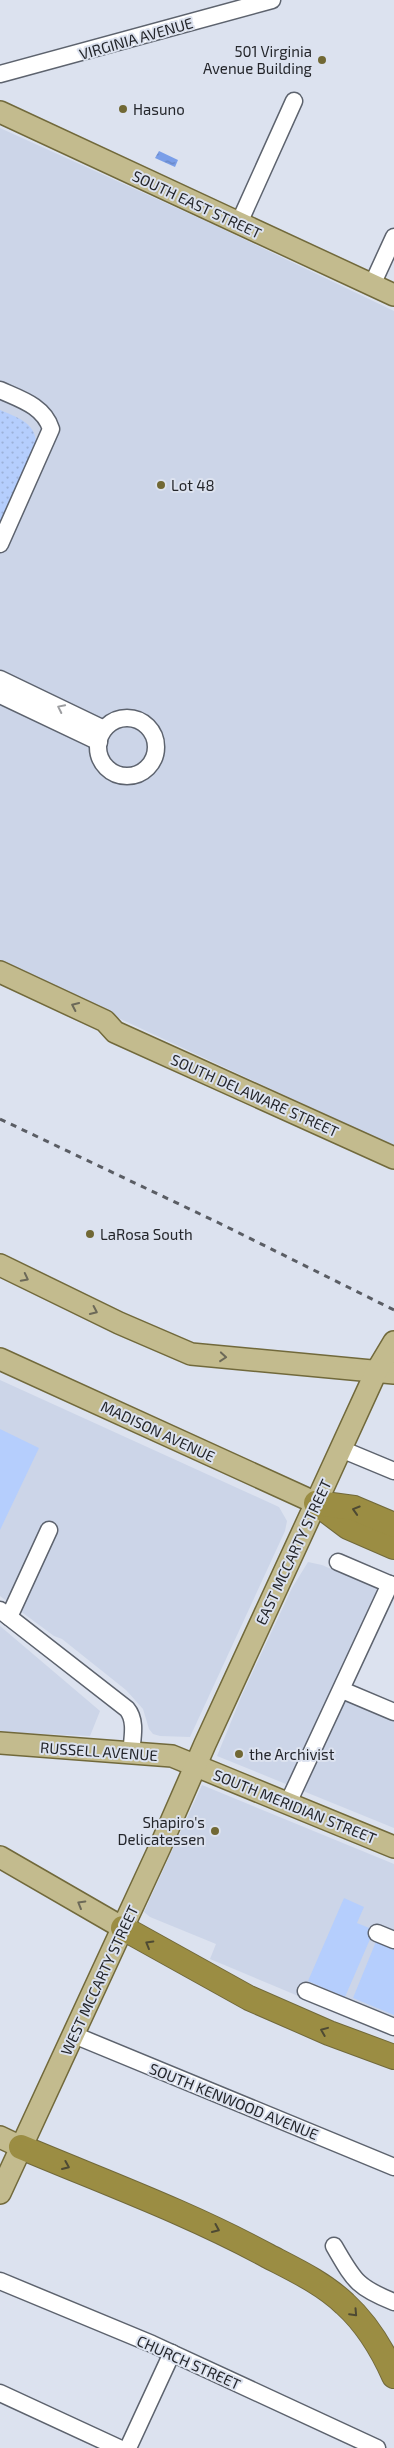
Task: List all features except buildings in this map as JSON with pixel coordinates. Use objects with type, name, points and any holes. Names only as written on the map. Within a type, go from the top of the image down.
[{"type":"highway","points":[[316,1503],[354,1508],[394,1525]]},
{"type":"highway","points":[[316,1503],[348,1527],[394,1547]]},
{"type":"highway","points":[[123,1928],[184,1964],[263,2004],[329,2033],[394,2057]]},
{"type":"highway","points":[[21,2147],[223,2232],[318,2283],[347,2305],[364,2324],[382,2350],[394,2376]]},
{"type":"main road","name":"SOUTH EAST STREET","points":[[0,112],[394,295]]},
{"type":"main road","name":"SOUTH DELAWARE STREET","points":[[0,972],[106,1021],[115,1032],[394,1158]]},
{"type":"main road","name":"SOUTH DELAWARE STREET","points":[[0,988],[99,1034],[115,1032]]},
{"type":"main road","points":[[0,1265],[175,1349],[191,1354],[385,1372]]},
{"type":"main road","name":"EAST MCCARTY STREET","points":[[196,1765],[341,1450],[385,1372],[394,1342]]},
{"type":"main road","name":"MADISON AVENUE","points":[[0,1359],[316,1503]]},
{"type":"main road","name":"RUSSELL AVENUE","points":[[0,1744],[172,1756],[196,1765]]},
{"type":"main road","name":"SOUTH MERIDIAN STREET","points":[[196,1765],[394,1847]]},
{"type":"main road","name":"WEST MCCARTY STREET","points":[[0,2193],[196,1765]]},
{"type":"main road","points":[[0,1858],[123,1928]]},
{"type":"main road","points":[[0,2137],[21,2147]]},
{"type":"street","name":"VIRGINIA AVENUE","points":[[0,74],[272,0]]},
{"type":"street","points":[[239,223],[294,101]]},
{"type":"street","points":[[372,285],[394,237]]},
{"type":"street","points":[[0,390],[38,408],[46,417],[52,429],[0,544]]},
{"type":"street","points":[[0,679],[102,735],[0,695]]},
{"type":"street","points":[[341,1450],[394,1471]]},
{"type":"street","points":[[50,1530],[5,1614],[127,1709],[132,1716],[133,1725],[131,1754]]},
{"type":"street","points":[[288,1803],[392,1585],[338,1562]]},
{"type":"street","points":[[342,1690],[394,1712]]},
{"type":"street","points":[[377,1933],[394,1940]]},
{"type":"street","points":[[306,1990],[394,2027]]},
{"type":"street","name":"SOUTH KENWOOD AVENUE","points":[[74,2034],[394,2167]]},
{"type":"street","points":[[334,2246],[357,2283],[373,2294],[394,2302]]},
{"type":"street","name":"CHURCH STREET","points":[[0,2281],[172,2353],[377,2447]]},
{"type":"street","points":[[128,2448],[172,2353]]},
{"type":"street","points":[[0,2393],[118,2448]]},
{"type":"shaded area","points":[[0,128],[212,224],[394,311],[394,1146],[0,963]]},
{"type":"shaded area","points":[[0,410],[24,421],[35,435],[36,442],[0,526]]},
{"type":"shaded area","points":[[0,1380],[279,1507],[287,1521],[285,1531],[190,1737],[153,1734],[149,1729],[143,1709],[126,1690],[62,1639],[54,1636],[0,1596]]},
{"type":"shaded area","points":[[0,1429],[39,1448],[0,1530]]},
{"type":"shaded area","points":[[308,1562],[322,1565],[380,1590],[335,1693],[394,1718],[394,1828],[217,1756],[242,1695],[292,1588]]},
{"type":"shaded area","points":[[0,1626],[100,1711],[90,1736],[0,1732]]},
{"type":"shaded area","points":[[202,1785],[394,1864],[394,2036],[210,1959],[216,1944],[150,1917],[144,1912]]},
{"type":"shaded area","points":[[344,1898],[364,1907],[357,1923],[374,1930],[345,1997],[308,1981]]},
{"type":"shaded area","points":[[377,1939],[394,1946],[394,2015],[353,1998]]},
{"type":"water","points":[[159,151],[178,160],[175,167],[155,158]]},
{"type":"railway","points":[[0,1119],[219,1223],[394,1310]]},
{"type":"place","name":"501 Virginia Avenue Building","points":[[322,60]]},
{"type":"place","name":"Hasuno","points":[[123,109]]},
{"type":"place","name":"Lot 48","points":[[161,485]]},
{"type":"place","name":"LaRosa South","points":[[90,1234]]},
{"type":"place","name":"the Archivist","points":[[239,1754]]},
{"type":"place","name":"Shapiro's Delicatessen","points":[[215,1831]]}]
